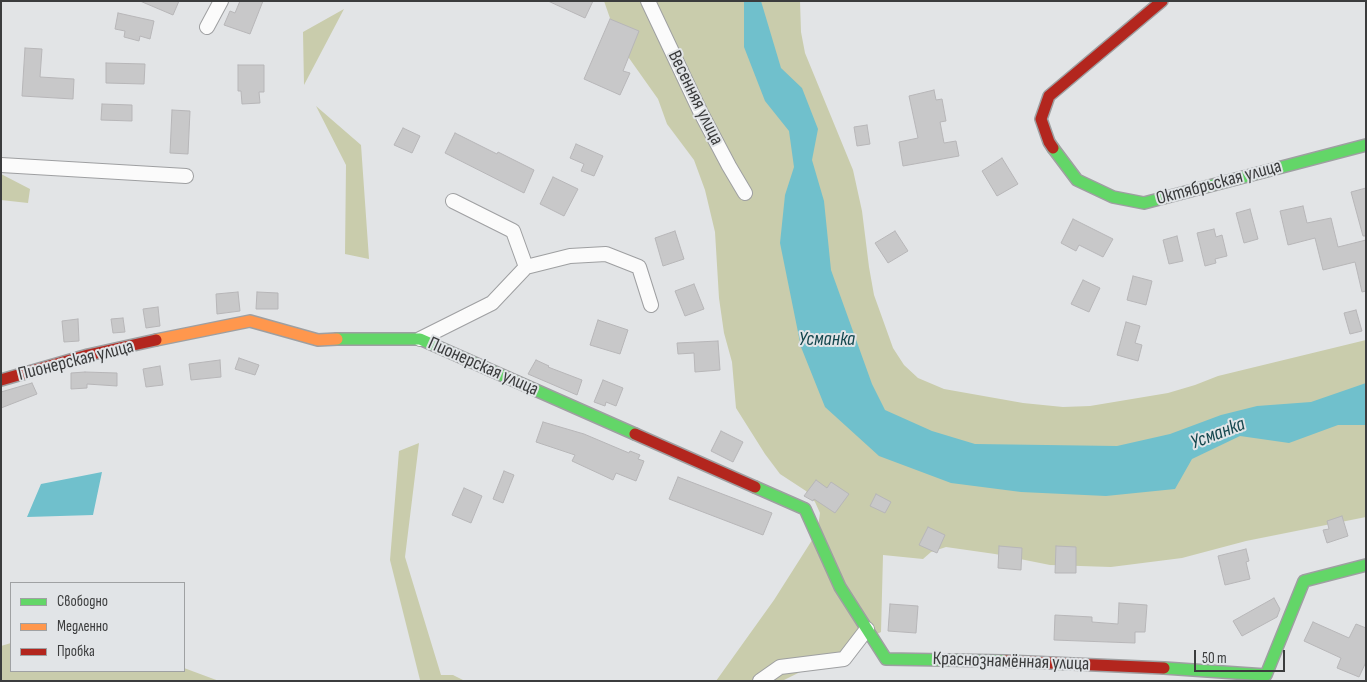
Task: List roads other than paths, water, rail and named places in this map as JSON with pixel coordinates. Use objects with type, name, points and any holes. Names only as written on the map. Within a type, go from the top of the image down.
[{"type":"street","points":[[208,27],[221,1]]},
{"type":"street","name":"Весенняя улица","points":[[648,1],[700,111],[745,193]]},
{"type":"street","name":"Октябрьская улица","points":[[1162,1],[1049,96],[1041,119],[1049,142],[1077,180],[1113,197],[1144,203],[1366,145]]},
{"type":"street","points":[[1,165],[186,176]]},
{"type":"street","points":[[453,200],[513,231],[526,267]]},
{"type":"street","points":[[420,339],[492,303],[526,267],[570,256],[606,254],[639,267],[651,305]]},
{"type":"street","name":"Пионерская улица","points":[[1,380],[88,355],[250,321],[318,340],[367,338],[420,339],[804,509],[840,587]]},
{"type":"street","name":"Краснознамённая улица","points":[[840,587],[886,658],[1007,660],[1178,675],[1266,675],[1304,581],[1366,565]]},
{"type":"street","points":[[760,681],[780,667],[844,659],[867,629]]},
{"type":"water","name":"Усманка","points":[[744,1],[761,1],[781,68],[802,88],[818,129],[812,160],[824,201],[831,270],[872,384],[885,410],[932,431],[975,444],[1117,446],[1170,434],[1221,415],[1257,406],[1311,402],[1366,383],[1366,425],[1338,425],[1289,443],[1240,436],[1192,459],[1175,489],[1106,496],[1021,492],[951,483],[879,456],[825,407],[801,347],[780,243],[785,195],[794,167],[789,131],[765,101],[744,47]]},
{"type":"water","points":[[102,472],[93,515],[27,517],[41,484]]}]
